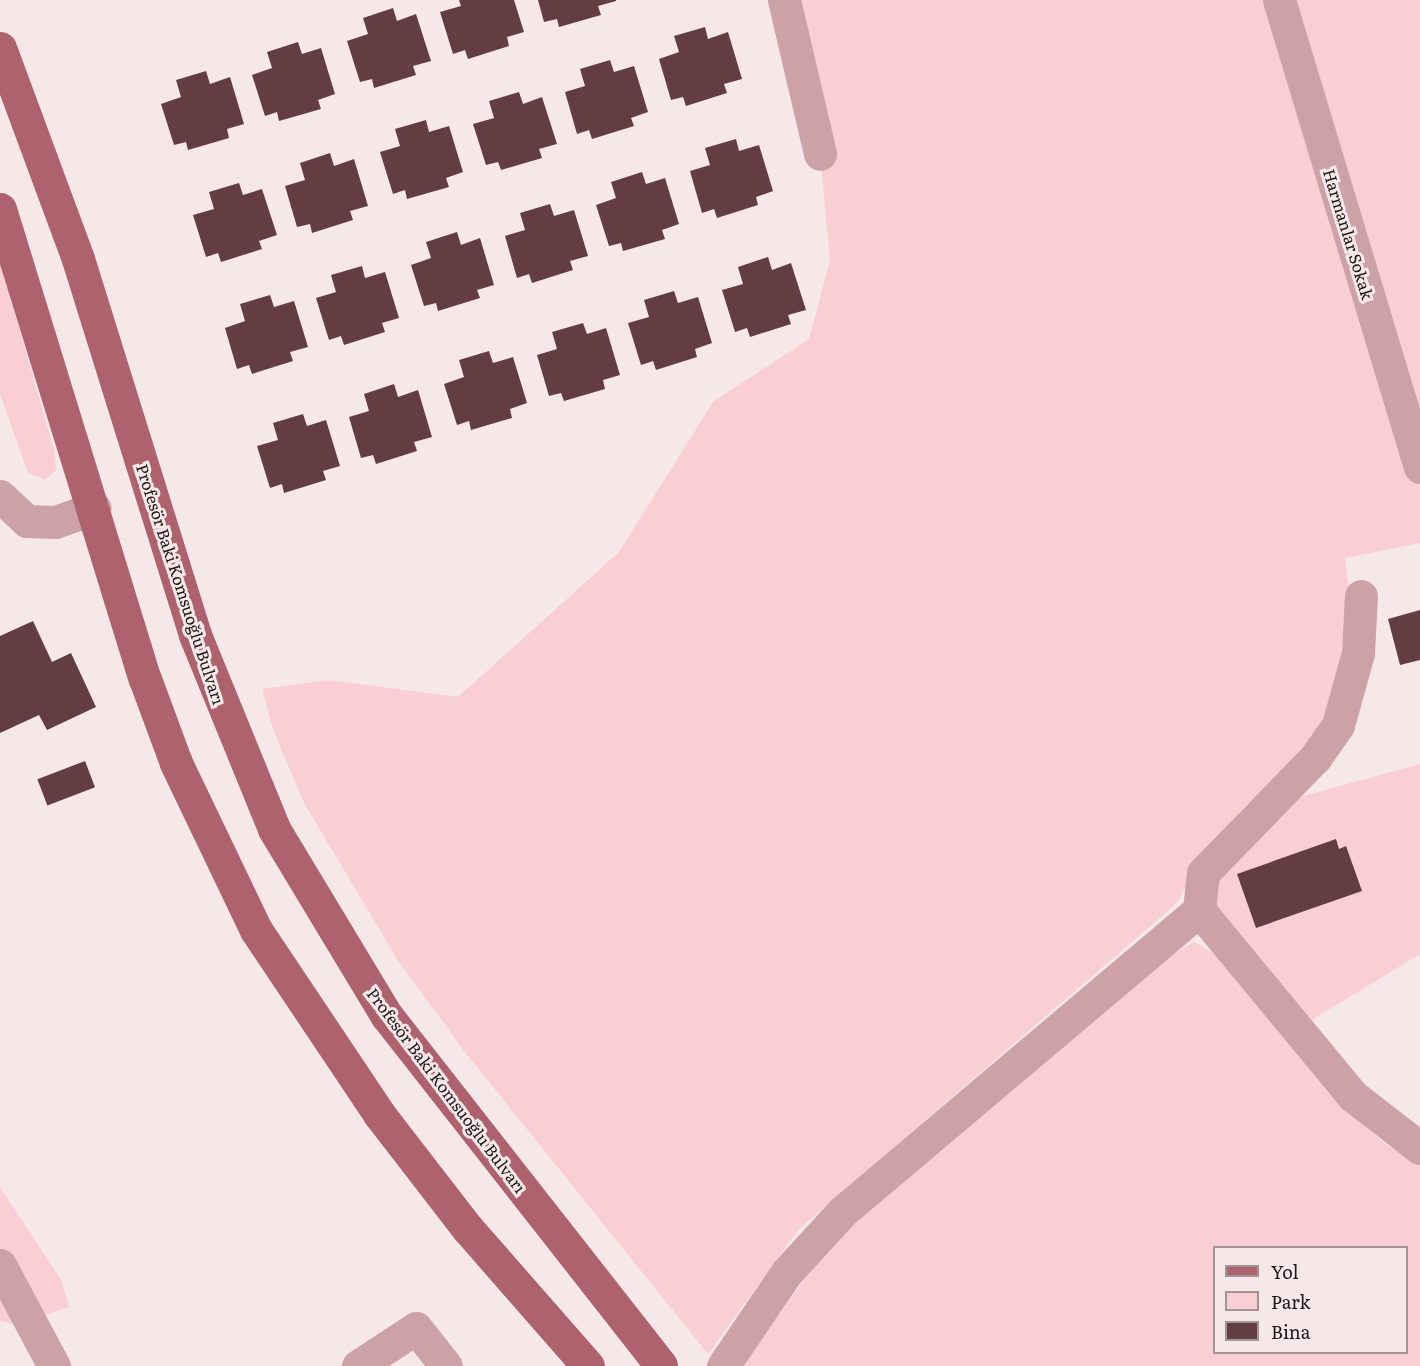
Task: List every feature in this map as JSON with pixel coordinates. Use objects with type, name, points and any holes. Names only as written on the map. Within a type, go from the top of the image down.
[{"type":"main road","name":"Profesör Baki Komsuoğlu Bulvarı","points":[[0,48],[78,259],[195,635],[274,830],[387,1016],[661,1366]]},
{"type":"main road","points":[[0,209],[176,763],[256,930],[379,1114],[468,1228],[588,1366]]},
{"type":"street","points":[[784,0],[820,154]]},
{"type":"street","name":"Harmanlar Sokak","points":[[1279,0],[1420,468]]},
{"type":"street","points":[[0,496],[27,521],[55,522],[95,508]]},
{"type":"street","points":[[723,1366],[787,1272],[842,1212],[1198,910],[1203,873],[1315,758],[1338,725],[1354,674],[1361,596]]},
{"type":"street","points":[[1198,910],[1353,1096],[1420,1148]]},
{"type":"street","points":[[0,1265],[54,1366]]},
{"type":"street","points":[[358,1366],[416,1328],[446,1366]]},
{"type":"green space","points":[[784,0],[1420,0],[1420,543],[1345,558],[1349,593],[1336,694],[1318,730],[1287,769],[1242,809],[1198,864],[1177,903],[798,1230],[708,1354],[464,1051],[397,959],[304,803],[273,729],[262,689],[329,680],[458,697],[619,552],[713,402],[809,339],[830,260],[820,154]]},
{"type":"green space","points":[[0,261],[54,450],[56,470],[45,480],[28,473],[0,394]]},
{"type":"green space","points":[[1420,764],[1420,954],[1312,1020],[1211,899],[1212,883],[1285,801]]},
{"type":"green space","points":[[1194,942],[1216,954],[1330,1095],[1385,1144],[1420,1162],[1420,1366],[742,1366],[822,1255],[911,1171],[1151,967]]},
{"type":"green space","points":[[0,1187],[62,1281],[69,1307],[15,1325],[0,1321]]},
{"type":"building","points":[[459,0],[514,0],[524,32],[507,37],[509,46],[468,59],[465,50],[453,54],[440,12],[461,6]]},
{"type":"building","points":[[538,0],[616,1],[598,6],[601,15],[559,27],[557,19],[544,22]]},
{"type":"building","points":[[393,8],[397,21],[416,14],[431,61],[413,66],[416,75],[374,88],[372,79],[360,82],[347,41],[368,34],[363,18]]},
{"type":"building","points":[[705,27],[708,39],[728,32],[742,79],[724,84],[727,93],[686,106],[683,97],[671,100],[659,59],[679,52],[674,36]]},
{"type":"building","points":[[298,42],[302,54],[321,48],[335,94],[318,100],[321,109],[279,121],[277,112],[265,116],[252,75],[272,68],[267,52]]},
{"type":"building","points":[[610,60],[614,72],[634,66],[648,112],[631,118],[634,126],[592,139],[589,130],[577,134],[565,92],[585,86],[580,69]]},
{"type":"building","points":[[206,71],[210,84],[230,77],[244,124],[227,129],[229,138],[188,150],[186,142],[174,145],[161,104],[181,97],[176,80]]},
{"type":"building","points":[[519,92],[523,104],[542,97],[557,144],[539,149],[542,158],[501,170],[498,162],[486,165],[473,124],[494,118],[489,101]]},
{"type":"building","points":[[426,120],[429,132],[449,126],[463,172],[446,178],[449,187],[407,199],[405,190],[393,194],[380,152],[400,146],[395,129]]},
{"type":"building","points":[[736,139],[739,151],[759,145],[773,191],[756,197],[758,205],[717,218],[714,209],[702,213],[690,171],[710,165],[705,148]]},
{"type":"building","points":[[330,153],[334,166],[354,159],[368,206],[350,211],[353,220],[312,233],[310,224],[297,227],[285,186],[305,180],[300,163]]},
{"type":"building","points":[[642,172],[646,184],[665,178],[679,224],[662,230],[665,239],[623,251],[621,243],[609,246],[596,205],[616,198],[611,182]]},
{"type":"building","points":[[239,183],[243,195],[262,189],[277,235],[259,241],[262,249],[221,262],[218,253],[206,257],[193,215],[214,209],[209,192]]},
{"type":"building","points":[[550,204],[554,216],[574,210],[588,256],[570,261],[573,270],[532,283],[529,274],[517,278],[505,236],[525,230],[520,213]]},
{"type":"building","points":[[457,232],[461,245],[480,238],[494,285],[477,290],[480,298],[438,311],[436,303],[424,306],[411,265],[431,258],[426,242]]},
{"type":"building","points":[[768,257],[772,270],[791,263],[806,310],[788,315],[791,324],[750,337],[747,328],[735,332],[722,290],[743,284],[738,267]]},
{"type":"building","points":[[362,266],[365,278],[385,272],[399,318],[382,323],[385,332],[344,345],[341,336],[329,340],[316,298],[336,292],[331,275]]},
{"type":"building","points":[[674,291],[678,303],[698,297],[712,343],[695,349],[697,357],[656,370],[653,361],[641,365],[628,323],[649,317],[644,300]]},
{"type":"building","points":[[270,295],[274,307],[294,301],[308,347],[290,352],[293,361],[252,374],[249,365],[237,369],[225,328],[245,321],[240,304]]},
{"type":"building","points":[[583,323],[587,334],[606,328],[620,375],[603,380],[605,389],[564,401],[561,393],[549,396],[537,355],[557,349],[552,332]]},
{"type":"building","points":[[489,351],[493,363],[513,357],[527,403],[510,409],[512,418],[471,430],[469,421],[457,425],[444,384],[464,377],[459,360]]},
{"type":"building","points":[[394,384],[398,397],[418,390],[432,437],[414,442],[417,451],[376,464],[373,455],[361,458],[349,417],[369,411],[364,394]]},
{"type":"building","points":[[303,414],[307,426],[326,420],[340,466],[323,471],[326,480],[284,493],[282,484],[270,488],[257,446],[278,440],[273,423]]},
{"type":"building","points":[[1420,610],[1420,660],[1400,665],[1388,619]]},
{"type":"building","points":[[33,621],[52,662],[71,653],[96,707],[47,730],[39,715],[0,733],[0,636]]},
{"type":"building","points":[[85,761],[95,787],[47,805],[37,779]]},
{"type":"building","points":[[1336,839],[1339,849],[1346,846],[1362,891],[1256,928],[1237,874]]}]
